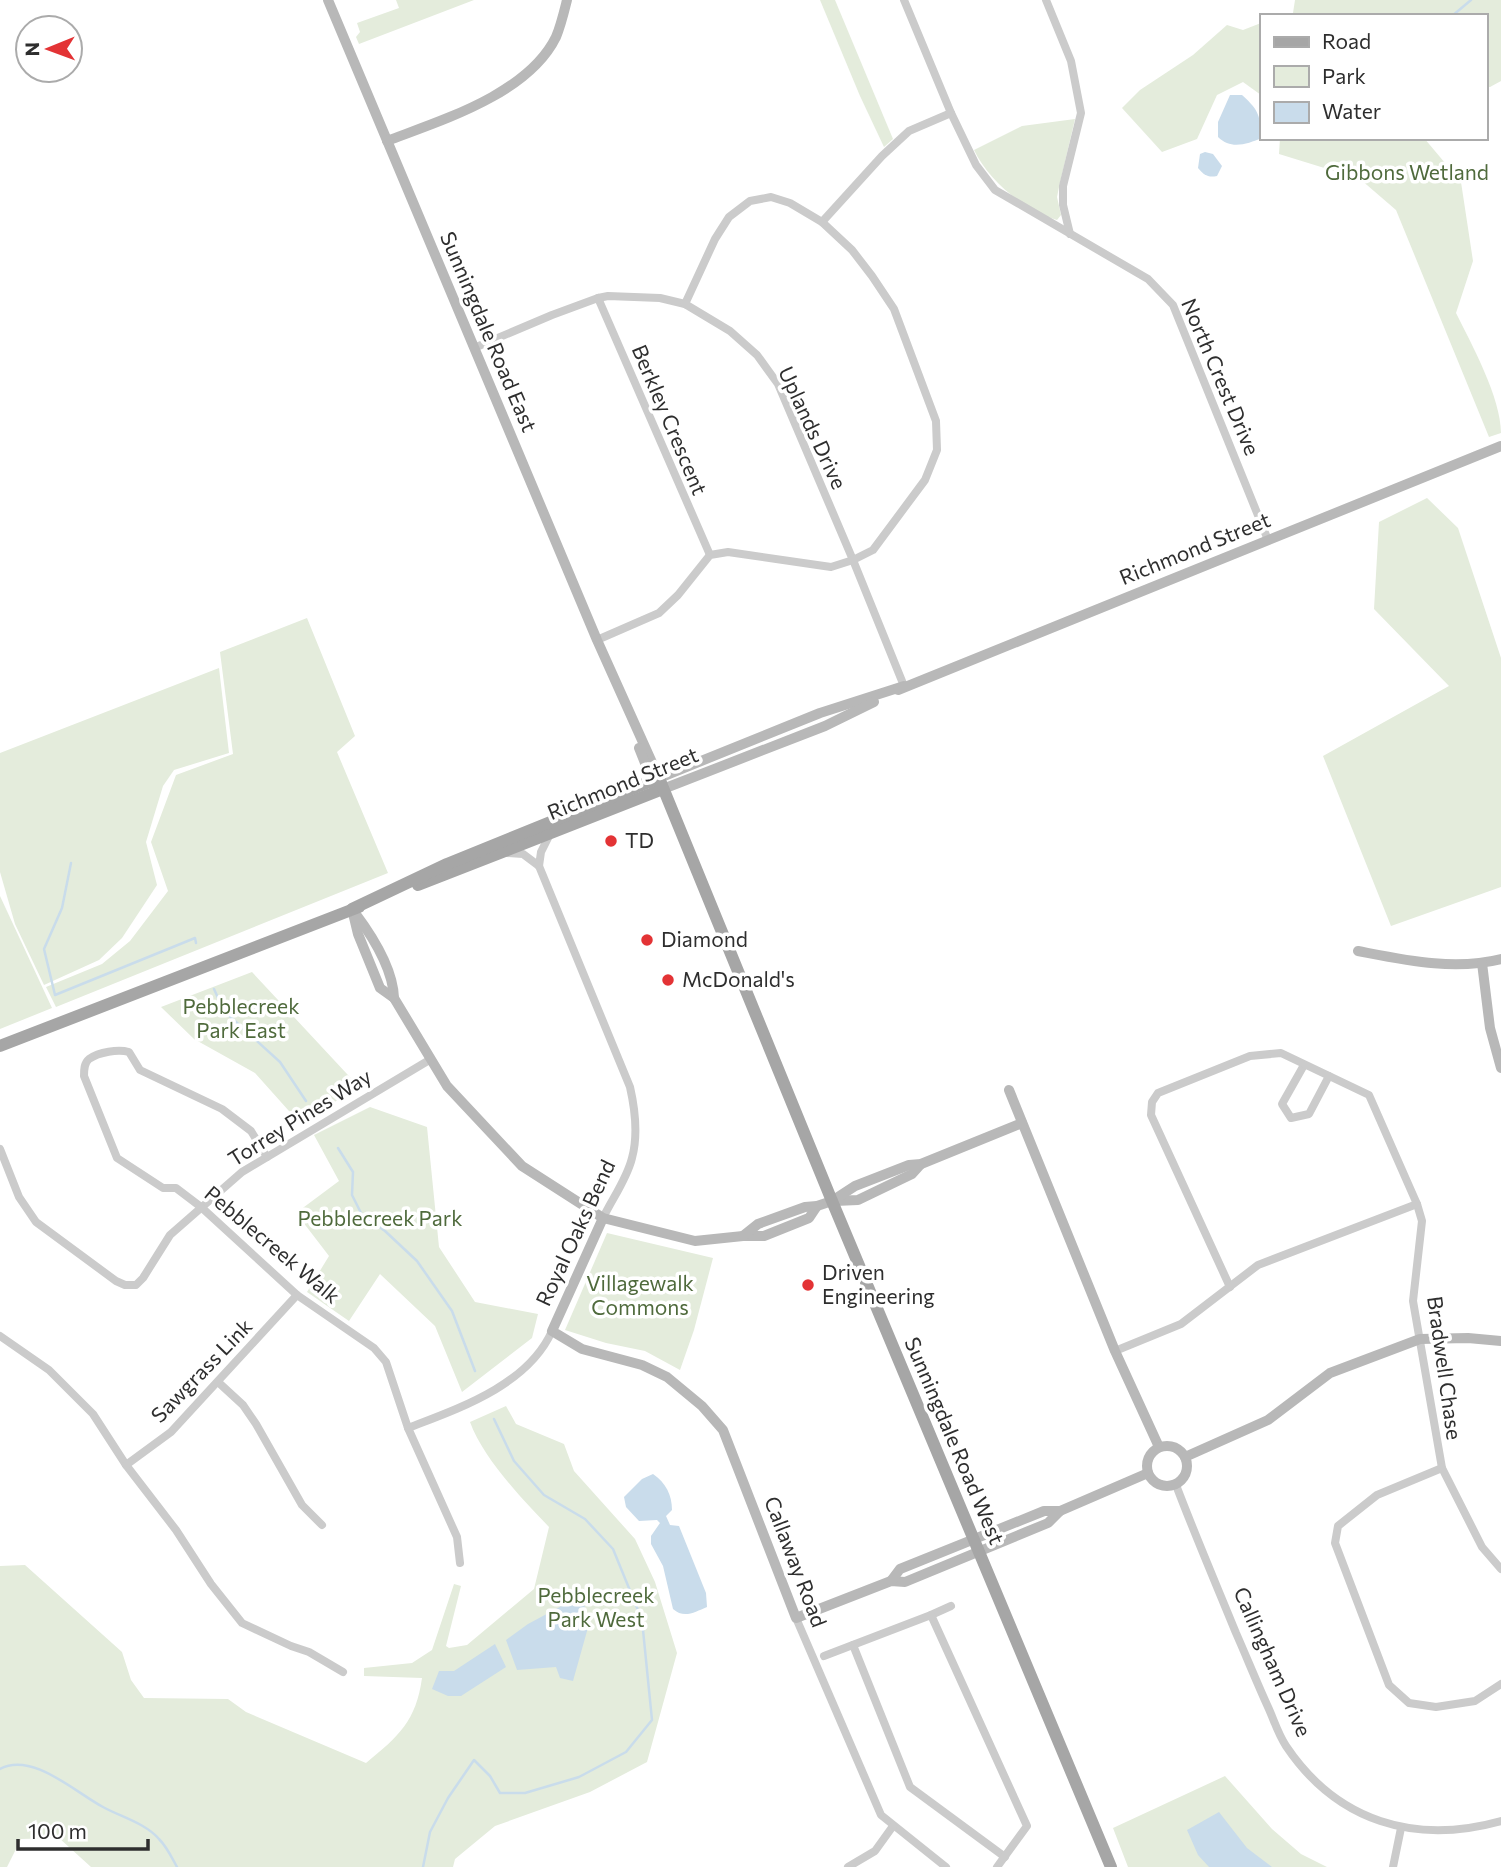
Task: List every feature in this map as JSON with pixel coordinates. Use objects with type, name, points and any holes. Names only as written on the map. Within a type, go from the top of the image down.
[{"type":"main road","name":"Richmond Street","points":[[0,1046],[503,853],[657,785]]},
{"type":"main road","name":"Richmond Street","points":[[352,909],[447,864],[657,785]]},
{"type":"main road","name":"Sunningdale Road West","points":[[657,785],[719,938],[763,1031],[1111,1866]]},
{"type":"street","name":"Sunningdale Road East","points":[[328,0],[657,785]]},
{"type":"street","points":[[387,141],[469,108],[499,92],[531,69],[555,38],[567,0]]},
{"type":"street","name":"North Crest Drive","points":[[904,0],[951,113],[976,165],[995,190],[1148,279],[1173,305],[1268,540]]},
{"type":"street","points":[[1046,0],[1071,61],[1081,113],[1063,186],[1062,205],[1070,234]]},
{"type":"street","points":[[822,222],[882,156],[909,131],[951,113]]},
{"type":"street","points":[[597,640],[659,613],[678,595],[710,555],[728,552],[831,566],[853,561],[873,550],[925,480],[937,450],[936,421],[894,309],[852,250],[822,222],[790,203],[771,197],[750,201],[729,216],[715,239],[685,304]]},
{"type":"street","name":"Uplands Drive","points":[[474,348],[598,298],[660,299],[685,304],[730,331],[757,355],[778,384],[904,686]]},
{"type":"street","name":"Berkley Crescent","points":[[598,298],[710,555]]},
{"type":"street","name":"Richmond Street","points":[[657,785],[825,726],[904,686],[1501,446]]},
{"type":"street","points":[[503,853],[523,854],[539,866],[541,852],[550,834]]},
{"type":"street","name":"Royal Oaks Bend","points":[[408,1428],[450,1412],[506,1383],[544,1349],[632,1160],[635,1140],[634,1104],[630,1087],[539,866]]},
{"type":"street","points":[[352,909],[368,930],[393,983],[394,998],[447,1086],[522,1166],[603,1218],[695,1241],[743,1236],[758,1224],[805,1207],[832,1201],[858,1200],[912,1174],[921,1164],[1023,1123]]},
{"type":"street","points":[[1358,951],[1418,963],[1482,963],[1501,959]]},
{"type":"street","points":[[1482,963],[1490,1028],[1501,1068]]},
{"type":"street","name":"Pebblecreek Walk","points":[[267,1157],[251,1131],[222,1109],[140,1070],[129,1052],[119,1049],[89,1059],[85,1066],[84,1076],[117,1158],[163,1188],[176,1188],[201,1207],[297,1294],[373,1348],[386,1362],[408,1428],[457,1537],[460,1563]]},
{"type":"street","name":"Bradwell Chase","points":[[1230,1287],[1151,1115],[1152,1102],[1158,1093],[1250,1056],[1281,1053],[1369,1095],[1417,1204],[1422,1221],[1413,1301],[1442,1468],[1482,1547],[1501,1569]]},
{"type":"street","name":"Torrey Pines Way","points":[[0,1149],[19,1197],[36,1222],[116,1282],[136,1285],[170,1236],[242,1172],[431,1059]]},
{"type":"street","points":[[1304,1065],[1282,1104],[1291,1118],[1309,1114],[1329,1076]]},
{"type":"street","points":[[1009,1090],[1115,1351],[1158,1447]]},
{"type":"street","points":[[1115,1351],[1181,1324],[1258,1265],[1417,1204]]},
{"type":"street","name":"Sawgrass Link","points":[[126,1465],[171,1432],[297,1294]]},
{"type":"street","name":"Callaway Road","points":[[552,1331],[582,1349],[642,1365],[667,1377],[702,1406],[723,1430],[796,1618],[881,1815],[946,1867]]},
{"type":"street","points":[[0,1336],[49,1370],[93,1414],[126,1465],[242,1623],[309,1652],[343,1672]]},
{"type":"street","points":[[1185,1457],[1268,1420],[1330,1373],[1420,1339],[1468,1338],[1501,1341]]},
{"type":"street","points":[[218,1382],[243,1405],[302,1505],[322,1525]]},
{"type":"street","points":[[1158,1447],[1174,1447],[1185,1457],[1186,1473],[1176,1485],[1156,1484],[1147,1473],[1148,1458],[1158,1447]]},
{"type":"street","name":"Bradwell Chase","points":[[1442,1468],[1377,1494],[1338,1526],[1335,1543],[1389,1685],[1409,1703],[1436,1707],[1475,1701],[1501,1684]]},
{"type":"street","points":[[796,1618],[891,1581],[905,1583],[981,1553],[1048,1523],[1060,1511],[1147,1473]]},
{"type":"street","name":"Callingham Drive","points":[[1176,1485],[1284,1743],[1301,1765],[1337,1799],[1366,1815],[1401,1828],[1446,1831],[1501,1821]]},
{"type":"street","points":[[891,1581],[900,1569],[1044,1511],[1060,1511]]},
{"type":"street","points":[[824,1656],[951,1606]]},
{"type":"street","points":[[930,1615],[1027,1826],[997,1867]]},
{"type":"street","points":[[853,1645],[910,1787],[1004,1857]]},
{"type":"street","points":[[848,1867],[875,1851],[893,1826]]},
{"type":"street","points":[[1393,1867],[1401,1828]]},
{"type":"green space","points":[[396,0],[474,0],[359,44],[356,37],[360,32],[357,23],[399,8]]},
{"type":"green space","points":[[820,0],[835,0],[893,139],[884,147],[860,96]]},
{"type":"green space","points":[[1295,0],[1501,0],[1501,81],[1487,87],[1487,14],[1290,14],[1293,13]]},
{"type":"green space","points":[[1260,23],[1260,94],[1243,82],[1217,95],[1197,139],[1162,152],[1122,108],[1140,90],[1193,55],[1227,25],[1243,30]]},
{"type":"green space","points":[[1075,119],[1057,197],[1061,215],[1057,220],[1032,209],[1009,193],[989,173],[974,150],[1022,126]]},
{"type":"green space","name":"Gibbons Wetland","points":[[1280,140],[1426,140],[1461,182],[1473,261],[1456,313],[1491,388],[1501,433],[1489,437],[1396,210],[1360,179],[1279,154]]},
{"type":"green space","points":[[1427,498],[1458,528],[1501,658],[1501,887],[1391,926],[1323,756],[1449,686],[1374,609],[1379,522]]},
{"type":"green space","points":[[307,618],[355,736],[337,752],[388,873],[56,1007],[46,987],[102,964],[130,941],[168,891],[151,842],[176,775],[233,754],[220,652]]},
{"type":"green space","points":[[219,668],[229,753],[174,770],[163,786],[146,842],[157,885],[122,938],[99,960],[44,985],[15,924],[0,872],[0,753]]},
{"type":"green space","points":[[0,896],[52,1008],[0,1029]]},
{"type":"green space","name":"Pebblecreek Park East","points":[[252,972],[361,1089],[297,1120],[255,1073],[194,1039],[161,1007]]},
{"type":"green space","name":"Pebblecreek Park","points":[[370,1107],[427,1127],[439,1247],[475,1302],[538,1314],[532,1338],[462,1392],[435,1326],[380,1274],[349,1321],[307,1292],[329,1256],[296,1213],[339,1181],[314,1135]]},
{"type":"green space","name":"Villagewalk Commons","points":[[607,1233],[713,1258],[694,1330],[680,1370],[645,1351],[606,1343],[565,1330]]},
{"type":"green space","name":"Pebblecreek Park West","points":[[506,1406],[516,1424],[564,1444],[574,1471],[635,1539],[655,1582],[677,1653],[647,1762],[590,1792],[495,1826],[455,1859],[453,1867],[91,1867],[59,1838],[21,1839],[7,1867],[0,1867],[0,1566],[25,1565],[122,1652],[131,1680],[144,1698],[228,1699],[246,1712],[366,1763],[404,1727],[415,1706],[422,1678],[364,1676],[364,1668],[412,1663],[432,1650],[454,1584],[461,1586],[446,1646],[449,1648],[467,1645],[534,1589],[549,1527],[494,1464],[470,1422]]},
{"type":"green space","points":[[1225,1776],[1272,1829],[1301,1854],[1327,1867],[1128,1867],[1113,1828]]},
{"type":"water","points":[[1230,95],[1242,95],[1256,110],[1260,139],[1245,144],[1228,143],[1218,137],[1218,122]]},
{"type":"water","points":[[1200,154],[1213,154],[1222,166],[1217,176],[1206,175],[1198,168]]},
{"type":"water","points":[[653,1474],[667,1490],[672,1510],[666,1516],[670,1525],[679,1526],[706,1593],[707,1607],[694,1612],[681,1614],[673,1609],[663,1566],[651,1544],[651,1536],[660,1523],[657,1520],[639,1521],[626,1507],[624,1497],[642,1479]]},
{"type":"water","points":[[569,1602],[584,1604],[589,1624],[573,1681],[560,1678],[556,1667],[517,1670],[506,1640],[528,1624]]},
{"type":"water","points":[[495,1644],[506,1667],[461,1696],[448,1696],[432,1689],[439,1671],[454,1671]]},
{"type":"water","points":[[1219,1812],[1247,1848],[1272,1867],[1209,1867],[1198,1855],[1187,1830]]},
{"type":"waterway","points":[[1454,14],[1471,0]]},
{"type":"waterway","points":[[71,863],[62,908],[44,949],[55,995],[195,938],[196,943]]},
{"type":"waterway","points":[[214,989],[224,1011],[280,1062],[306,1101]]},
{"type":"waterway","points":[[338,1148],[353,1172],[352,1195],[362,1215],[385,1231],[417,1261],[452,1311],[475,1371]]},
{"type":"waterway","points":[[423,1867],[430,1832],[448,1798],[474,1760],[490,1776],[500,1793],[525,1793],[579,1777],[626,1752],[652,1720],[642,1620],[613,1549],[585,1519],[544,1495],[514,1461],[494,1419]]},
{"type":"waterway","points":[[0,1769],[26,1765],[53,1776],[103,1807],[153,1833],[162,1842],[177,1867]]},
{"type":"place","name":"TD","points":[[611,841]]},
{"type":"place","name":"Diamond","points":[[647,940]]},
{"type":"place","name":"McDonald's","points":[[668,980]]},
{"type":"place","name":"Driven Engineering","points":[[808,1285]]}]
